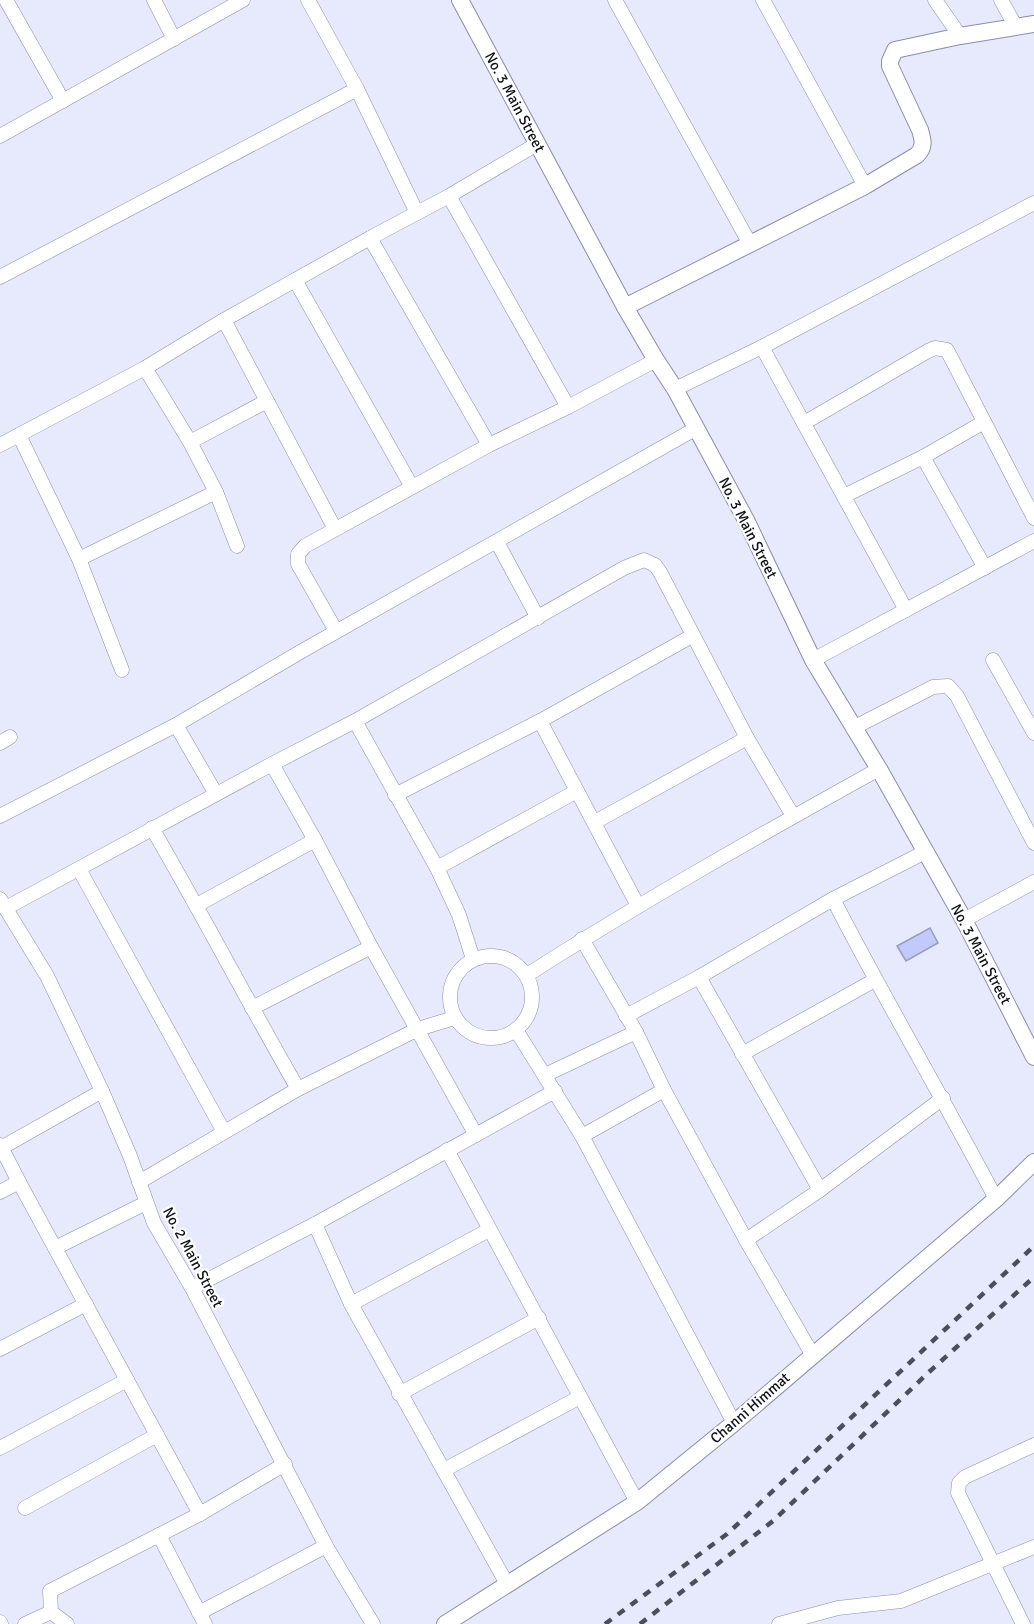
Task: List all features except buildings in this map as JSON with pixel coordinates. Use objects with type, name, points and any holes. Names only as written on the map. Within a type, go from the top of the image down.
[{"type":"street","points":[[6,0],[63,101]]},
{"type":"street","points":[[154,0],[174,39]]},
{"type":"street","points":[[0,136],[243,0]]},
{"type":"street","points":[[308,0],[357,89],[417,213]]},
{"type":"street","name":"No. 3 Main Street","points":[[460,0],[625,307],[675,389],[746,520],[813,660],[879,769],[964,920],[1034,1057]]},
{"type":"street","points":[[615,0],[750,244]]},
{"type":"street","points":[[763,0],[865,186]]},
{"type":"street","points":[[935,0],[960,36]]},
{"type":"street","points":[[1001,0],[1016,27]]},
{"type":"street","points":[[625,307],[865,186],[917,155],[922,149],[923,141],[920,130],[890,66],[892,55],[900,48],[1034,24]]},
{"type":"street","points":[[0,277],[357,89]]},
{"type":"street","points":[[0,444],[144,368],[224,320],[449,196],[537,144]]},
{"type":"street","points":[[449,196],[568,407]]},
{"type":"street","points":[[675,389],[762,347],[1034,203]]},
{"type":"street","points":[[370,238],[489,445]]},
{"type":"street","points":[[295,280],[412,487]]},
{"type":"street","points":[[224,320],[335,529]]},
{"type":"street","points":[[762,347],[906,610]]},
{"type":"street","points":[[804,423],[935,348],[947,350],[1034,518]]},
{"type":"street","points":[[336,631],[298,564],[298,554],[305,546],[489,445],[568,407],[656,360]]},
{"type":"street","points":[[144,368],[190,442],[216,492],[237,546]]},
{"type":"street","points":[[190,442],[267,401]]},
{"type":"street","points":[[844,496],[923,457],[984,422]]},
{"type":"street","points":[[0,816],[176,725],[336,631],[695,429]]},
{"type":"street","points":[[19,435],[79,559],[122,670]]},
{"type":"street","points":[[923,457],[985,568]]},
{"type":"street","points":[[79,559],[216,492]]},
{"type":"street","points":[[813,660],[1034,541]]},
{"type":"street","points":[[497,542],[538,618]]},
{"type":"street","points":[[3,904],[79,868],[355,721],[624,568],[644,560],[655,565],[660,572],[747,738],[793,816]]},
{"type":"street","points":[[395,795],[540,721],[692,636]]},
{"type":"street","points":[[993,660],[1034,734]]},
{"type":"street","points":[[853,728],[933,687],[948,686],[957,696],[1034,843]]},
{"type":"street","points":[[355,721],[437,868],[459,915],[473,959]]},
{"type":"street","points":[[540,721],[638,906]]},
{"type":"street","points":[[176,725],[216,794]]},
{"type":"street","points":[[595,822],[747,738]]},
{"type":"street","points":[[272,764],[476,1135]]},
{"type":"street","points":[[526,975],[638,906],[879,769]]},
{"type":"street","points":[[437,868],[577,791]]},
{"type":"street","points":[[153,828],[298,1089]]},
{"type":"street","points":[[197,905],[315,840]]},
{"type":"street","points":[[626,1016],[699,977],[833,899],[925,852]]},
{"type":"street","points":[[79,868],[224,1132]]},
{"type":"street","points":[[964,920],[1034,882]]},
{"type":"street","points":[[833,899],[996,1199]]},
{"type":"street","name":"No. 2 Main Street","points":[[3,904],[47,976],[102,1091],[154,1223],[192,1288],[326,1546],[373,1624]]},
{"type":"street","points":[[582,939],[636,1032],[664,1090],[746,1240],[812,1354]]},
{"type":"street","points":[[252,1008],[371,947]]},
{"type":"street","points":[[497,955],[519,966],[526,975],[531,987],[530,1011],[516,1030],[494,1039],[471,1035],[454,1018],[448,996],[455,974],[473,959],[497,955]]},
{"type":"street","points":[[699,977],[820,1190]]},
{"type":"street","points":[[742,1054],[875,980]]},
{"type":"street","points":[[139,1182],[298,1089],[418,1029],[454,1018]]},
{"type":"street","points":[[516,1030],[582,1136],[734,1423]]},
{"type":"street","points":[[545,1076],[636,1032]]},
{"type":"street","points":[[582,1136],[664,1090]]},
{"type":"street","points":[[102,1091],[1,1146],[200,1514]]},
{"type":"street","points":[[192,1288],[315,1224],[555,1091]]},
{"type":"street","points":[[746,1240],[820,1190],[943,1098]]},
{"type":"street","points":[[447,1150],[637,1502]]},
{"type":"street","name":"Channi Himmat","points":[[445,1624],[637,1502],[734,1423],[996,1199],[1034,1162]]},
{"type":"street","points":[[0,1192],[19,1182]]},
{"type":"street","points":[[55,1248],[146,1203]]},
{"type":"street","points":[[315,1224],[351,1304],[399,1394],[507,1584]]},
{"type":"street","points":[[351,1304],[489,1230]]},
{"type":"street","points":[[0,1349],[86,1304]]},
{"type":"street","points":[[399,1394],[539,1318]]},
{"type":"street","points":[[0,1448],[127,1380]]},
{"type":"street","points":[[444,1470],[580,1397]]},
{"type":"street","points":[[25,1508],[157,1435]]},
{"type":"street","points":[[1023,1624],[958,1493],[959,1483],[965,1477],[1034,1445]]},
{"type":"street","points":[[51,1612],[50,1591],[200,1514],[285,1464]]},
{"type":"street","points":[[159,1535],[202,1619],[326,1546]]},
{"type":"street","points":[[779,1624],[838,1608],[901,1601],[1034,1547]]},
{"type":"street","points":[[25,1624],[51,1612]]},
{"type":"street","points":[[51,1612],[67,1624]]},
{"type":"railway","points":[[605,1624],[727,1534],[1034,1246]]},
{"type":"railway","points":[[640,1624],[773,1521],[929,1372],[1034,1277]]}]
